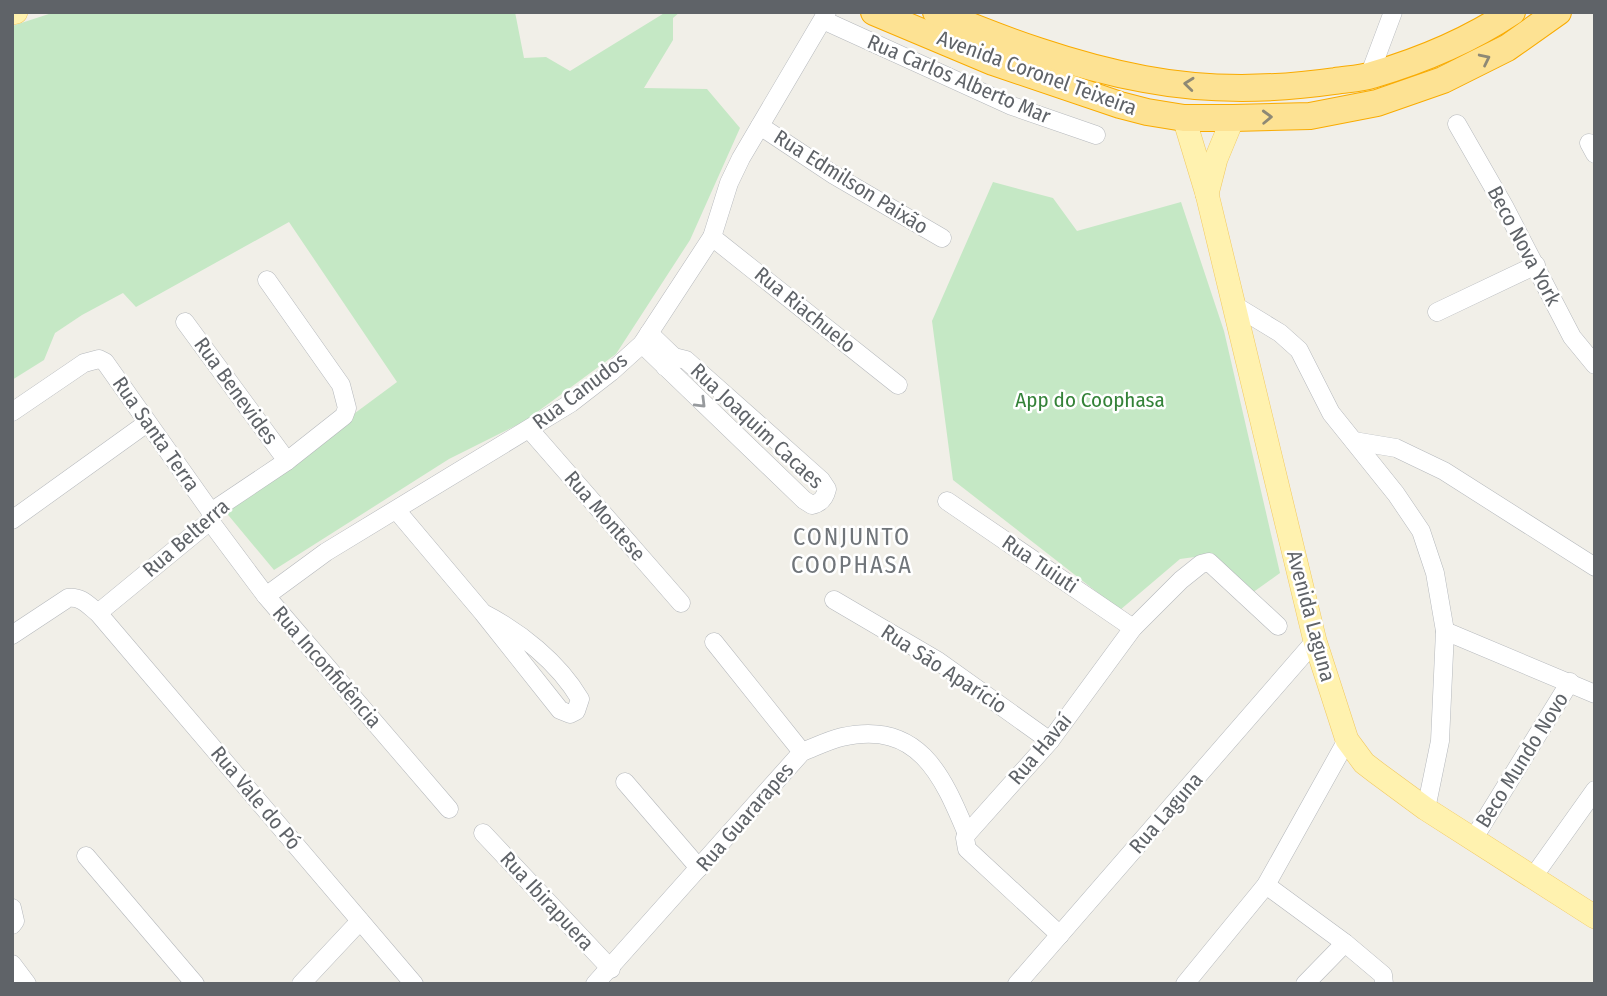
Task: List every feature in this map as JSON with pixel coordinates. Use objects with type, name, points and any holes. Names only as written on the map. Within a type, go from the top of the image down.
[{"type":"highway","name":"Avenida Coronel Teixeira","points":[[874,12],[1006,66],[1120,105],[1184,118],[1310,116],[1377,103],[1443,80],[1507,48],[1558,12]]},
{"type":"highway","name":"Avenida Coronel Teixeira","points":[[936,12],[995,36],[1144,79],[1203,86],[1267,89],[1369,76],[1412,62],[1490,27],[1512,12]]},
{"type":"main road","name":"Avenida Laguna","points":[[1184,118],[1207,194],[1315,641],[1347,740],[1364,763],[1426,809],[1595,917]]},
{"type":"main road","name":"Avenida Laguna","points":[[1207,194],[1220,147],[1233,118]]},
{"type":"street","points":[[1369,76],[1393,12]]},
{"type":"street","name":"Rua Canudos","points":[[266,596],[326,552],[571,403],[611,372],[646,339],[712,237],[729,183],[825,16]]},
{"type":"street","name":"Rua Carlos Alberto Mar","points":[[825,16],[1012,106],[1096,135]]},
{"type":"street","name":"Beco Nova York","points":[[1457,124],[1536,265],[1572,337],[1595,365]]},
{"type":"street","name":"Rua Edmilson Paixão","points":[[760,127],[834,175],[942,238]]},
{"type":"street","name":"Rua Riachuelo","points":[[712,237],[898,385]]},
{"type":"street","points":[[1437,312],[1536,265]]},
{"type":"street","name":"Rua Belterra","points":[[98,613],[210,517],[344,416],[347,408],[341,385],[267,280]]},
{"type":"street","points":[[1234,305],[1280,333],[1299,350],[1331,414],[1421,531],[1435,573],[1445,631],[1440,741],[1426,809]]},
{"type":"street","name":"Rua Benevides","points":[[185,321],[287,461]]},
{"type":"street","name":"Rua Joaquim Cacaes","points":[[646,339],[789,488],[811,505],[819,503],[827,489],[821,480],[686,360],[670,362]]},
{"type":"street","name":"Rua Santa Terra","points":[[12,412],[84,363],[99,359],[108,365],[210,517]]},
{"type":"street","points":[[12,520],[147,423]]},
{"type":"street","name":"Rua Montese","points":[[530,429],[681,603]]},
{"type":"street","points":[[1354,441],[1396,448],[1444,471],[1595,567]]},
{"type":"street","name":"Rua Tuiuti","points":[[947,501],[1133,628]]},
{"type":"street","points":[[397,511],[560,710],[570,714],[576,710],[580,699],[572,686],[547,659],[516,633],[482,613]]},
{"type":"street","name":"Rua Inconfidência","points":[[210,517],[266,596],[449,809]]},
{"type":"street","name":"Rua Havaí","points":[[967,834],[1051,741],[1133,628],[1201,564],[1209,562],[1278,626]]},
{"type":"street","points":[[12,635],[68,598],[82,600],[98,613]]},
{"type":"street","name":"Rua São Aparício","points":[[835,600],[938,661],[1051,741]]},
{"type":"street","name":"Rua Vale do Pó","points":[[98,613],[414,984]]},
{"type":"street","points":[[1445,631],[1595,694]]},
{"type":"street","name":"Rua Laguna","points":[[1017,984],[1315,641]]},
{"type":"street","points":[[714,642],[802,752]]},
{"type":"street","name":"Beco Mundo Novo","points":[[1474,838],[1570,682]]},
{"type":"street","name":"Rua Guararapes","points":[[595,984],[802,752],[841,737],[872,733],[899,738],[914,746],[931,762],[967,834]]},
{"type":"street","points":[[1185,984],[1266,885],[1347,740]]},
{"type":"street","points":[[625,782],[699,868]]},
{"type":"street","points":[[1533,877],[1595,790]]},
{"type":"street","name":"Rua Ibirapuera","points":[[483,834],[611,969]]},
{"type":"street","points":[[967,834],[967,849],[1060,935]]},
{"type":"street","points":[[86,856],[195,984]]},
{"type":"street","points":[[1266,885],[1345,943],[1383,975],[1384,984]]},
{"type":"street","points":[[301,984],[360,921]]},
{"type":"street","points":[[1305,984],[1345,943]]},
{"type":"street","points":[[12,964],[27,984]]},
{"type":"green space","points":[[55,12],[515,12],[524,58],[546,57],[570,71],[666,12],[680,12],[673,18],[673,40],[644,88],[707,89],[740,128],[690,240],[616,354],[525,421],[449,459],[274,570],[224,510],[397,382],[289,222],[136,307],[123,293],[82,315],[55,333],[44,360],[12,380],[12,26]]},
{"type":"green space","name":"App do Coophasa","points":[[993,182],[1053,198],[1077,231],[1181,202],[1224,331],[1280,573],[1252,593],[1209,555],[1180,559],[1120,610],[953,480],[932,321]]},
{"type":"district","name":"CONJUNTO COOPHASA","points":[[852,551]]}]
